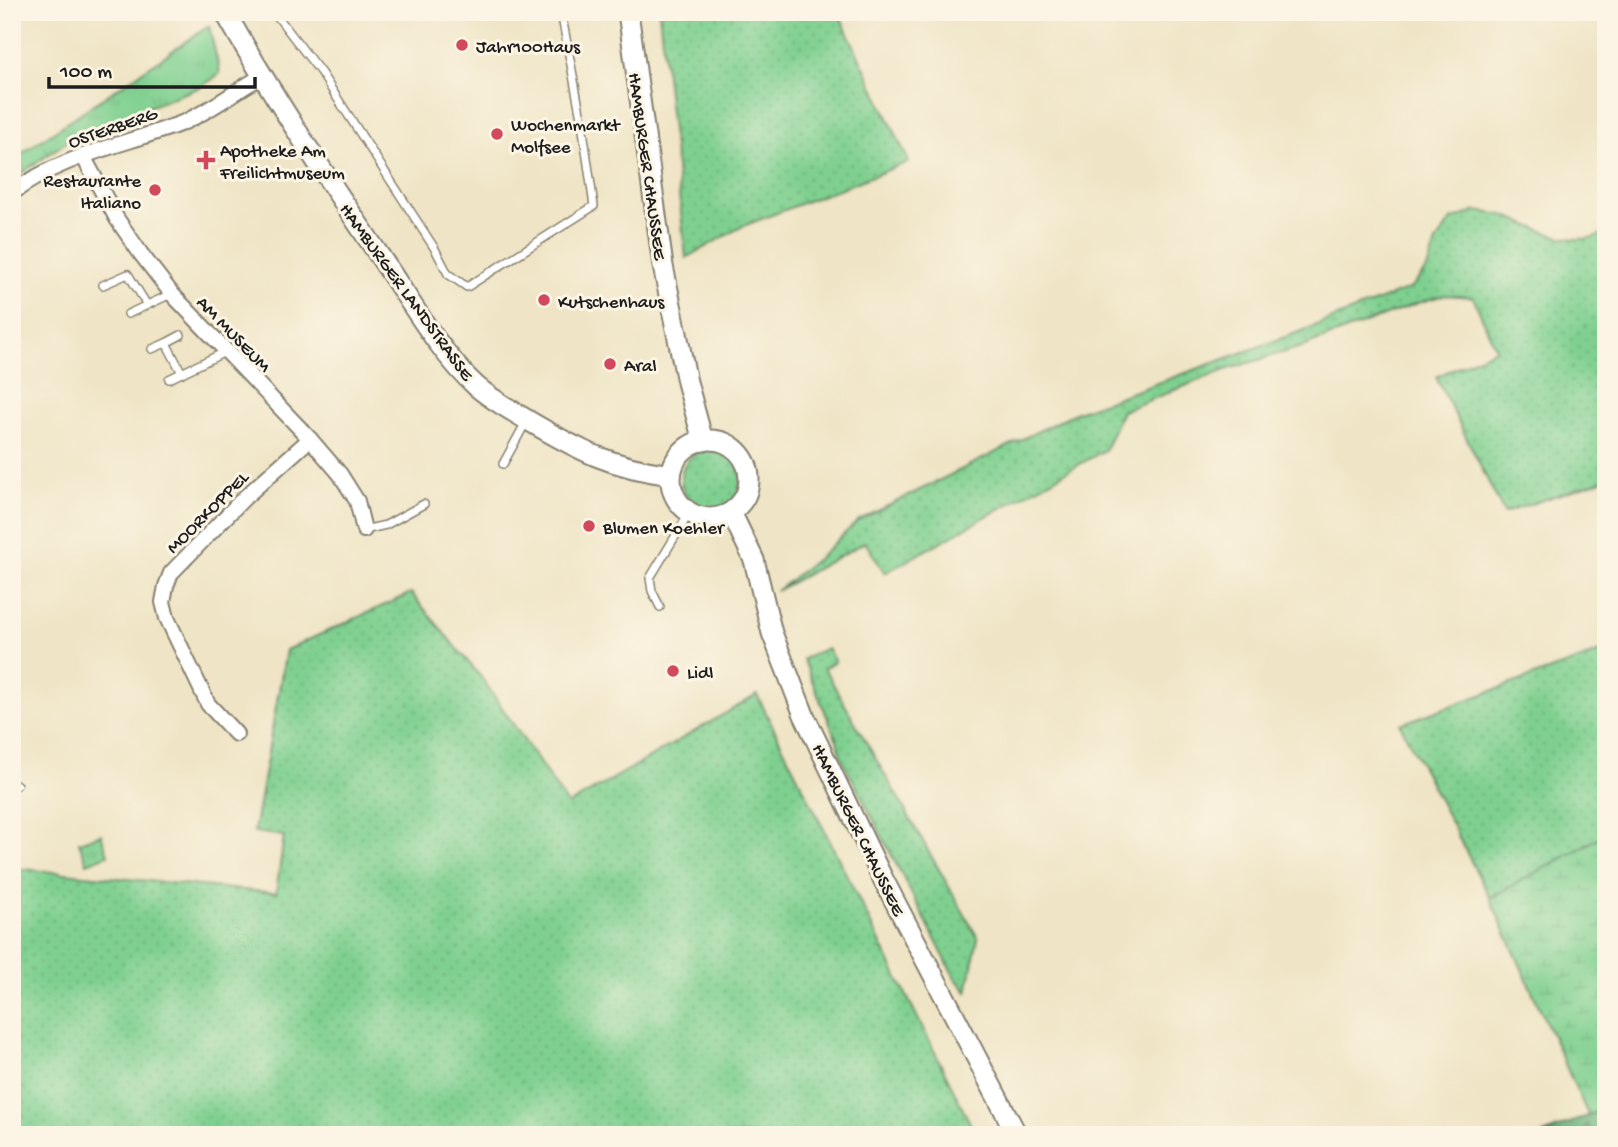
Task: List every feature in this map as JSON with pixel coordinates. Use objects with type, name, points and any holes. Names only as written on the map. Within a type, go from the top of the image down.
[{"type":"main road","name":"HAMBURGER LANDSTRASSE","points":[[225,12],[261,77],[401,287],[476,386],[528,420],[600,459],[628,468],[671,475]]},
{"type":"main road","name":"HAMBURGER CHAUSSEE","points":[[628,12],[663,265],[687,382],[703,441]]},
{"type":"main road","points":[[703,441],[728,445],[739,453],[746,465],[748,478],[747,491],[741,503],[731,512],[710,518],[690,512],[675,496],[671,486],[674,463],[681,453],[691,445],[703,441]]},
{"type":"main road","name":"HAMBURGER CHAUSSEE","points":[[731,512],[754,560],[772,633],[804,715],[882,877],[1017,1135]]},
{"type":"street","name":"OSTERBERG","points":[[12,193],[46,171],[184,122],[261,77]]},
{"type":"street","name":"AM MUSEUM","points":[[83,156],[117,219],[172,293],[340,474],[357,501],[364,530]]},
{"type":"street","name":"MOORKOPPEL","points":[[236,734],[208,704],[175,636],[163,603],[166,586],[171,573],[237,505],[310,439]]},
{"type":"lane","points":[[274,12],[321,73],[422,227],[448,274],[467,287],[594,206],[561,12]]},
{"type":"lane","points":[[103,285],[128,274],[147,305]]},
{"type":"lane","points":[[128,314],[172,293]]},
{"type":"lane","points":[[152,349],[181,335]]},
{"type":"lane","points":[[166,342],[182,373]]},
{"type":"lane","points":[[169,379],[225,352]]},
{"type":"lane","points":[[503,464],[528,420]]},
{"type":"lane","points":[[364,530],[386,525],[424,504]]},
{"type":"lane","points":[[660,607],[652,591],[650,578],[690,512]]},
{"type":"green space","points":[[659,12],[838,12],[909,162],[743,226],[686,258]]},
{"type":"green space","points":[[209,26],[220,73],[216,77],[200,87],[76,135],[12,180],[12,160]]},
{"type":"green space","points":[[1476,211],[1505,216],[1544,232],[1569,238],[1582,239],[1606,232],[1606,479],[1504,513],[1436,377],[1496,349],[1473,297],[1444,295],[1305,346],[1225,370],[1122,411],[1105,450],[885,573],[865,542],[776,591],[816,560],[859,520],[1077,412],[1302,331],[1411,288],[1427,269],[1436,242],[1451,220]]},
{"type":"green space","points":[[711,449],[728,454],[736,462],[741,479],[736,496],[728,504],[711,509],[694,504],[686,496],[681,479],[686,462],[694,454]]},
{"type":"green space","points":[[411,593],[481,677],[568,805],[757,695],[976,1135],[12,1135],[12,868],[276,893],[284,836],[254,832],[286,650]]},
{"type":"green space","points":[[827,648],[835,662],[824,668],[978,938],[967,992],[955,978],[841,757],[837,740],[803,659]]},
{"type":"green space","points":[[1606,650],[1606,834],[1490,898],[1400,724]]},
{"type":"green space","points":[[101,834],[108,855],[87,863],[79,842]]},
{"type":"green space","points":[[1606,834],[1606,1108],[1588,1115],[1490,898]]},
{"type":"green space","points":[[1606,1108],[1606,1132],[1541,1135]]},
{"type":"place","name":"Jahr100Haus","points":[[462,45]]},
{"type":"place","name":"Wochenmarkt Molfsee","points":[[497,134]]},
{"type":"place","name":"Apotheke Am Freilichtmuseum","points":[[206,160]]},
{"type":"place","name":"Restaurante Italiano","points":[[155,190]]},
{"type":"place","name":"Kutschenhaus","points":[[544,300]]},
{"type":"place","name":"Aral","points":[[610,364]]},
{"type":"place","name":"Blumen Koehler","points":[[589,526]]},
{"type":"place","name":"Lidl","points":[[673,671]]}]
